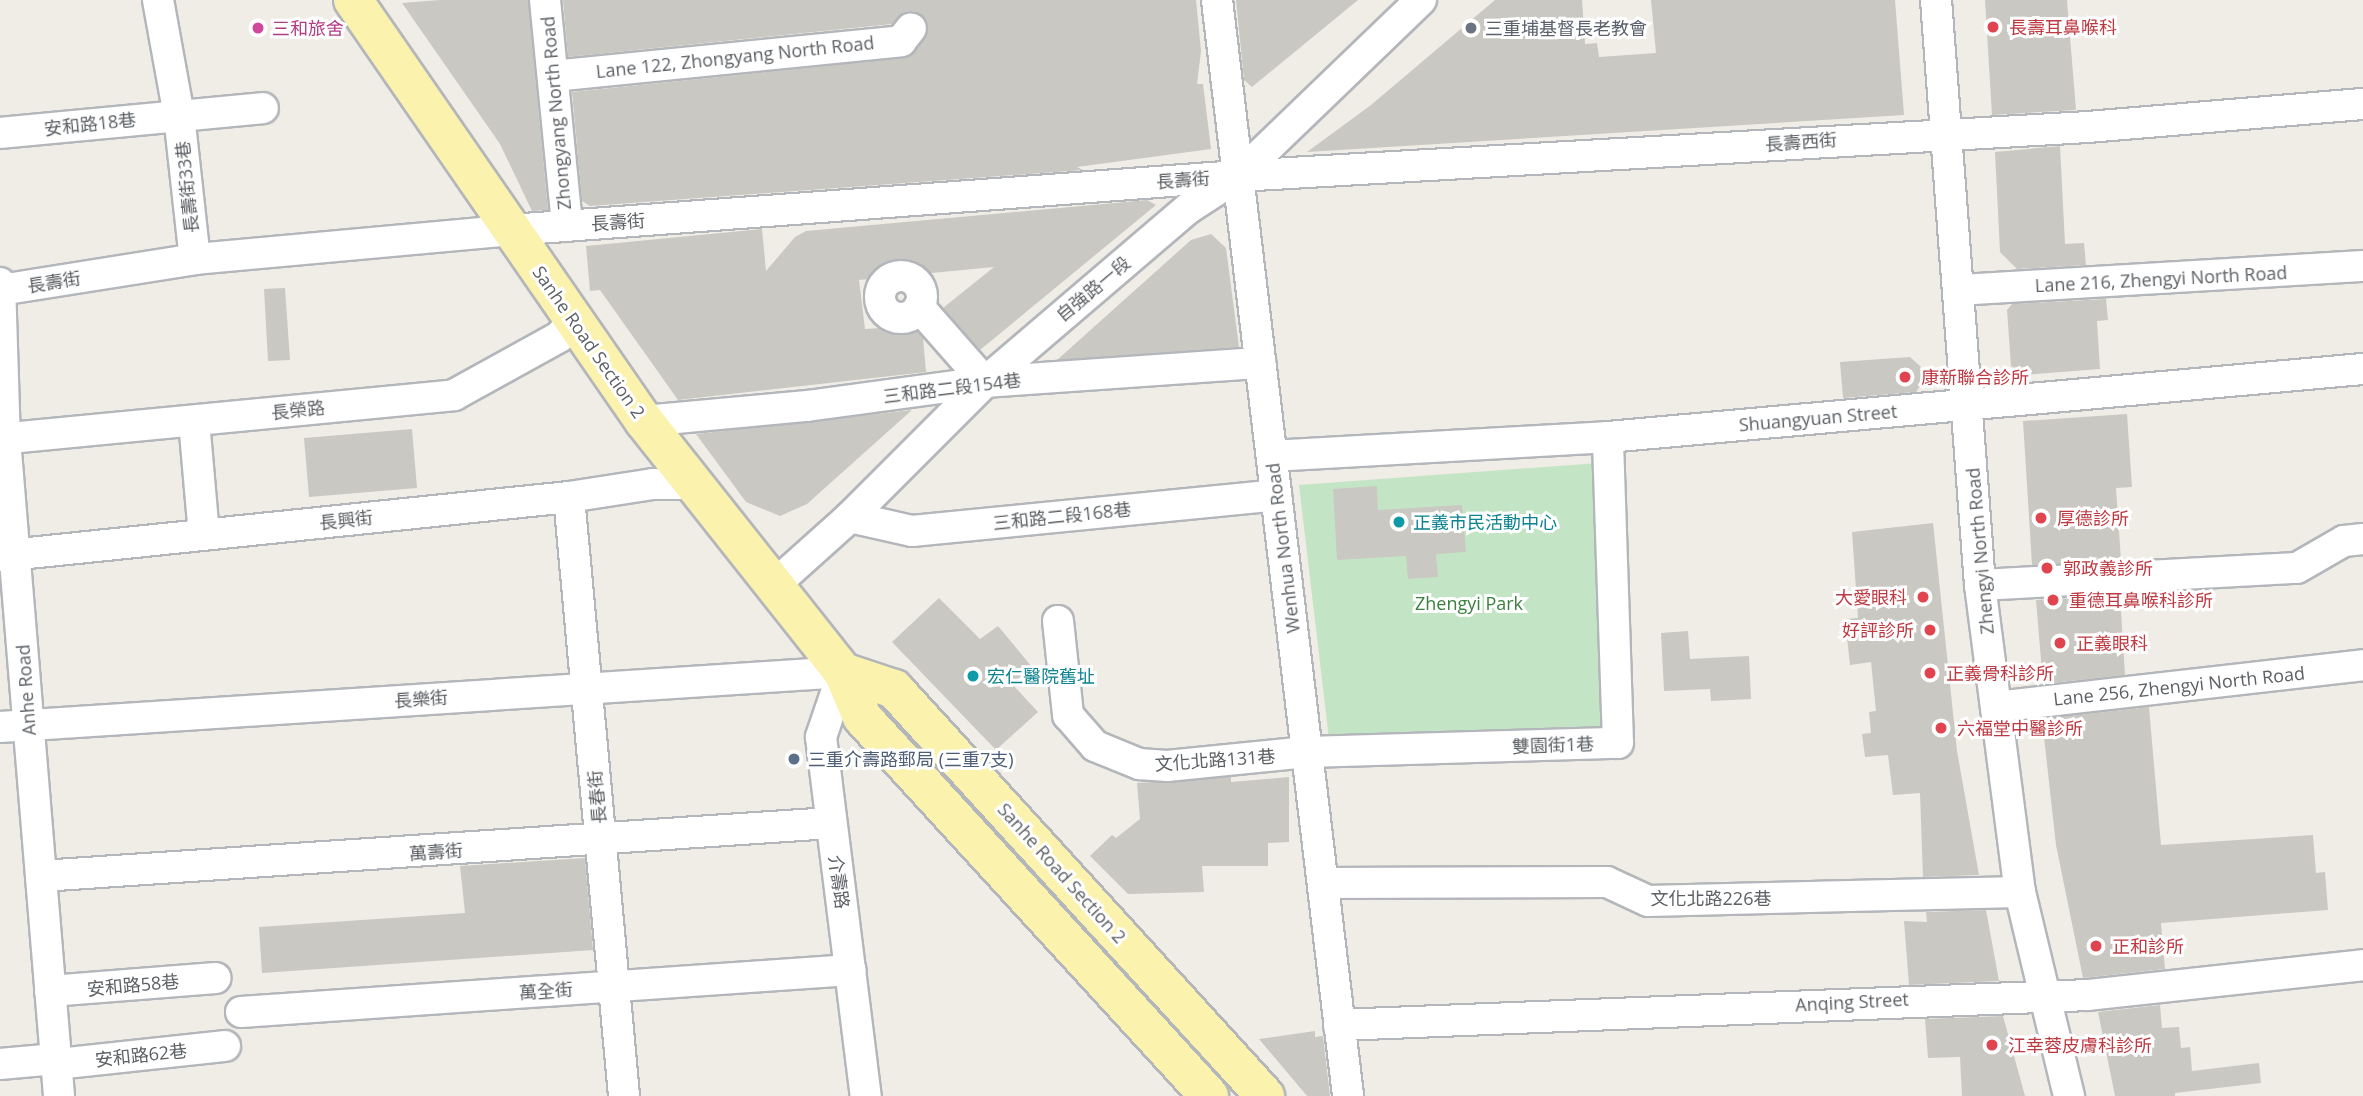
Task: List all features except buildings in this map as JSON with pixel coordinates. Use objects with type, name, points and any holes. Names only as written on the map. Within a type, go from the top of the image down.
[{"type":"main road","name":"Sanhe Road Section 2","points":[[353,0],[644,421],[772,587],[843,672],[862,717],[1209,1096]]},
{"type":"main road","name":"Sanhe Road Section 2","points":[[843,672],[894,689],[1261,1095]]},
{"type":"street","name":"長壽街33巷","points":[[158,0],[179,115],[195,259]]},
{"type":"street","name":"Zhongyang North Road","points":[[545,0],[567,226]]},
{"type":"street","name":"Wenhua North Road","points":[[1217,0],[1348,1096]]},
{"type":"street","name":"自強路一段","points":[[772,587],[850,517],[985,382],[1189,208],[1238,176],[1421,0]]},
{"type":"street","name":"Zhengyi North Road","points":[[1936,0],[1980,584],[2020,892],[2069,1096]]},
{"type":"street","name":"Lane 122, Zhongyang North Road","points":[[553,76],[901,41],[911,27]]},
{"type":"street","name":"長壽西街","points":[[1238,176],[1947,133],[2088,127],[2363,104]]},
{"type":"street","name":"安和路18巷","points":[[0,133],[263,108]]},
{"type":"street","name":"長壽街","points":[[0,290],[195,259],[511,230],[1238,176]]},
{"type":"street","name":"Lane 216, Zhengyi North Road","points":[[1959,290],[2363,266]]},
{"type":"street","name":"Anhe Road","points":[[0,283],[2,439],[14,726],[41,876],[59,1096]]},
{"type":"street","points":[[919,307],[985,382]]},
{"type":"street","name":"長榮路","points":[[2,439],[454,395],[559,337],[574,320]]},
{"type":"street","name":"三和路二段154巷","points":[[644,421],[807,405],[985,382],[1261,363]]},
{"type":"street","name":"Shuangyuan Street","points":[[1272,456],[1608,436],[2363,369]]},
{"type":"street","points":[[194,421],[204,535]]},
{"type":"street","name":"雙園街1巷","points":[[1307,752],[1618,743],[1608,436]]},
{"type":"street","name":"長興街","points":[[8,556],[569,497],[653,484],[692,484]]},
{"type":"street","name":"三和路二段168巷","points":[[850,517],[912,531],[1276,495]]},
{"type":"street","name":"長春街","points":[[569,497],[624,1096]]},
{"type":"street","points":[[1980,584],[2297,568],[2344,541],[2363,539]]},
{"type":"street","name":"文化北路131巷","points":[[1058,621],[1068,715],[1095,746],[1117,758],[1167,766],[1307,752]]},
{"type":"street","name":"Lane 256, Zhengyi North Road","points":[[1996,707],[2363,665]]},
{"type":"street","name":"長樂街","points":[[14,726],[843,672]]},
{"type":"street","name":"介壽路","points":[[843,672],[821,737],[866,1096]]},
{"type":"street","name":"萬壽街","points":[[41,876],[601,841],[830,823]]},
{"type":"street","name":"文化北路226巷","points":[[1322,883],[1607,882],[1648,901],[2020,892]]},
{"type":"street","name":"Anqing Street","points":[[1339,1025],[2045,993],[2100,993],[2363,965]]},
{"type":"street","name":"萬全街","points":[[241,1012],[851,970]]},
{"type":"street","name":"安和路58巷","points":[[50,992],[215,978]]},
{"type":"street","name":"安和路62巷","points":[[56,1061],[225,1046]]},
{"type":"street","points":[[0,1063],[56,1061]]},
{"type":"green space","name":"Zhengyi Park","points":[[1599,463],[1604,729],[1329,739],[1299,485]]},
{"type":"place","name":"長壽耳鼻喉科","points":[[1993,27]]},
{"type":"place","name":"三和旅舍","points":[[258,28]]},
{"type":"place","name":"三重埔基督長老教會","points":[[1471,28]]},
{"type":"place","name":"康新聯合診所","points":[[1905,377]]},
{"type":"place","name":"厚德診所","points":[[2041,518]]},
{"type":"place","name":"正義市民活動中心","points":[[1399,522]]},
{"type":"place","name":"郭政義診所","points":[[2047,568]]},
{"type":"place","name":"大愛眼科","points":[[1923,597]]},
{"type":"place","name":"重德耳鼻喉科診所","points":[[2053,600]]},
{"type":"place","name":"好評診所","points":[[1930,630]]},
{"type":"place","name":"正義眼科","points":[[2060,643]]},
{"type":"place","name":"正義骨科診所","points":[[1930,673]]},
{"type":"place","name":"宏仁醫院舊址","points":[[973,676]]},
{"type":"place","name":"六福堂中醫診所","points":[[1941,728]]},
{"type":"place","name":"三重介壽路郵局 (三重7支)","points":[[794,759]]},
{"type":"place","name":"正和診所","points":[[2096,946]]},
{"type":"place","name":"江幸蓉皮膚科診所","points":[[1992,1045]]}]
